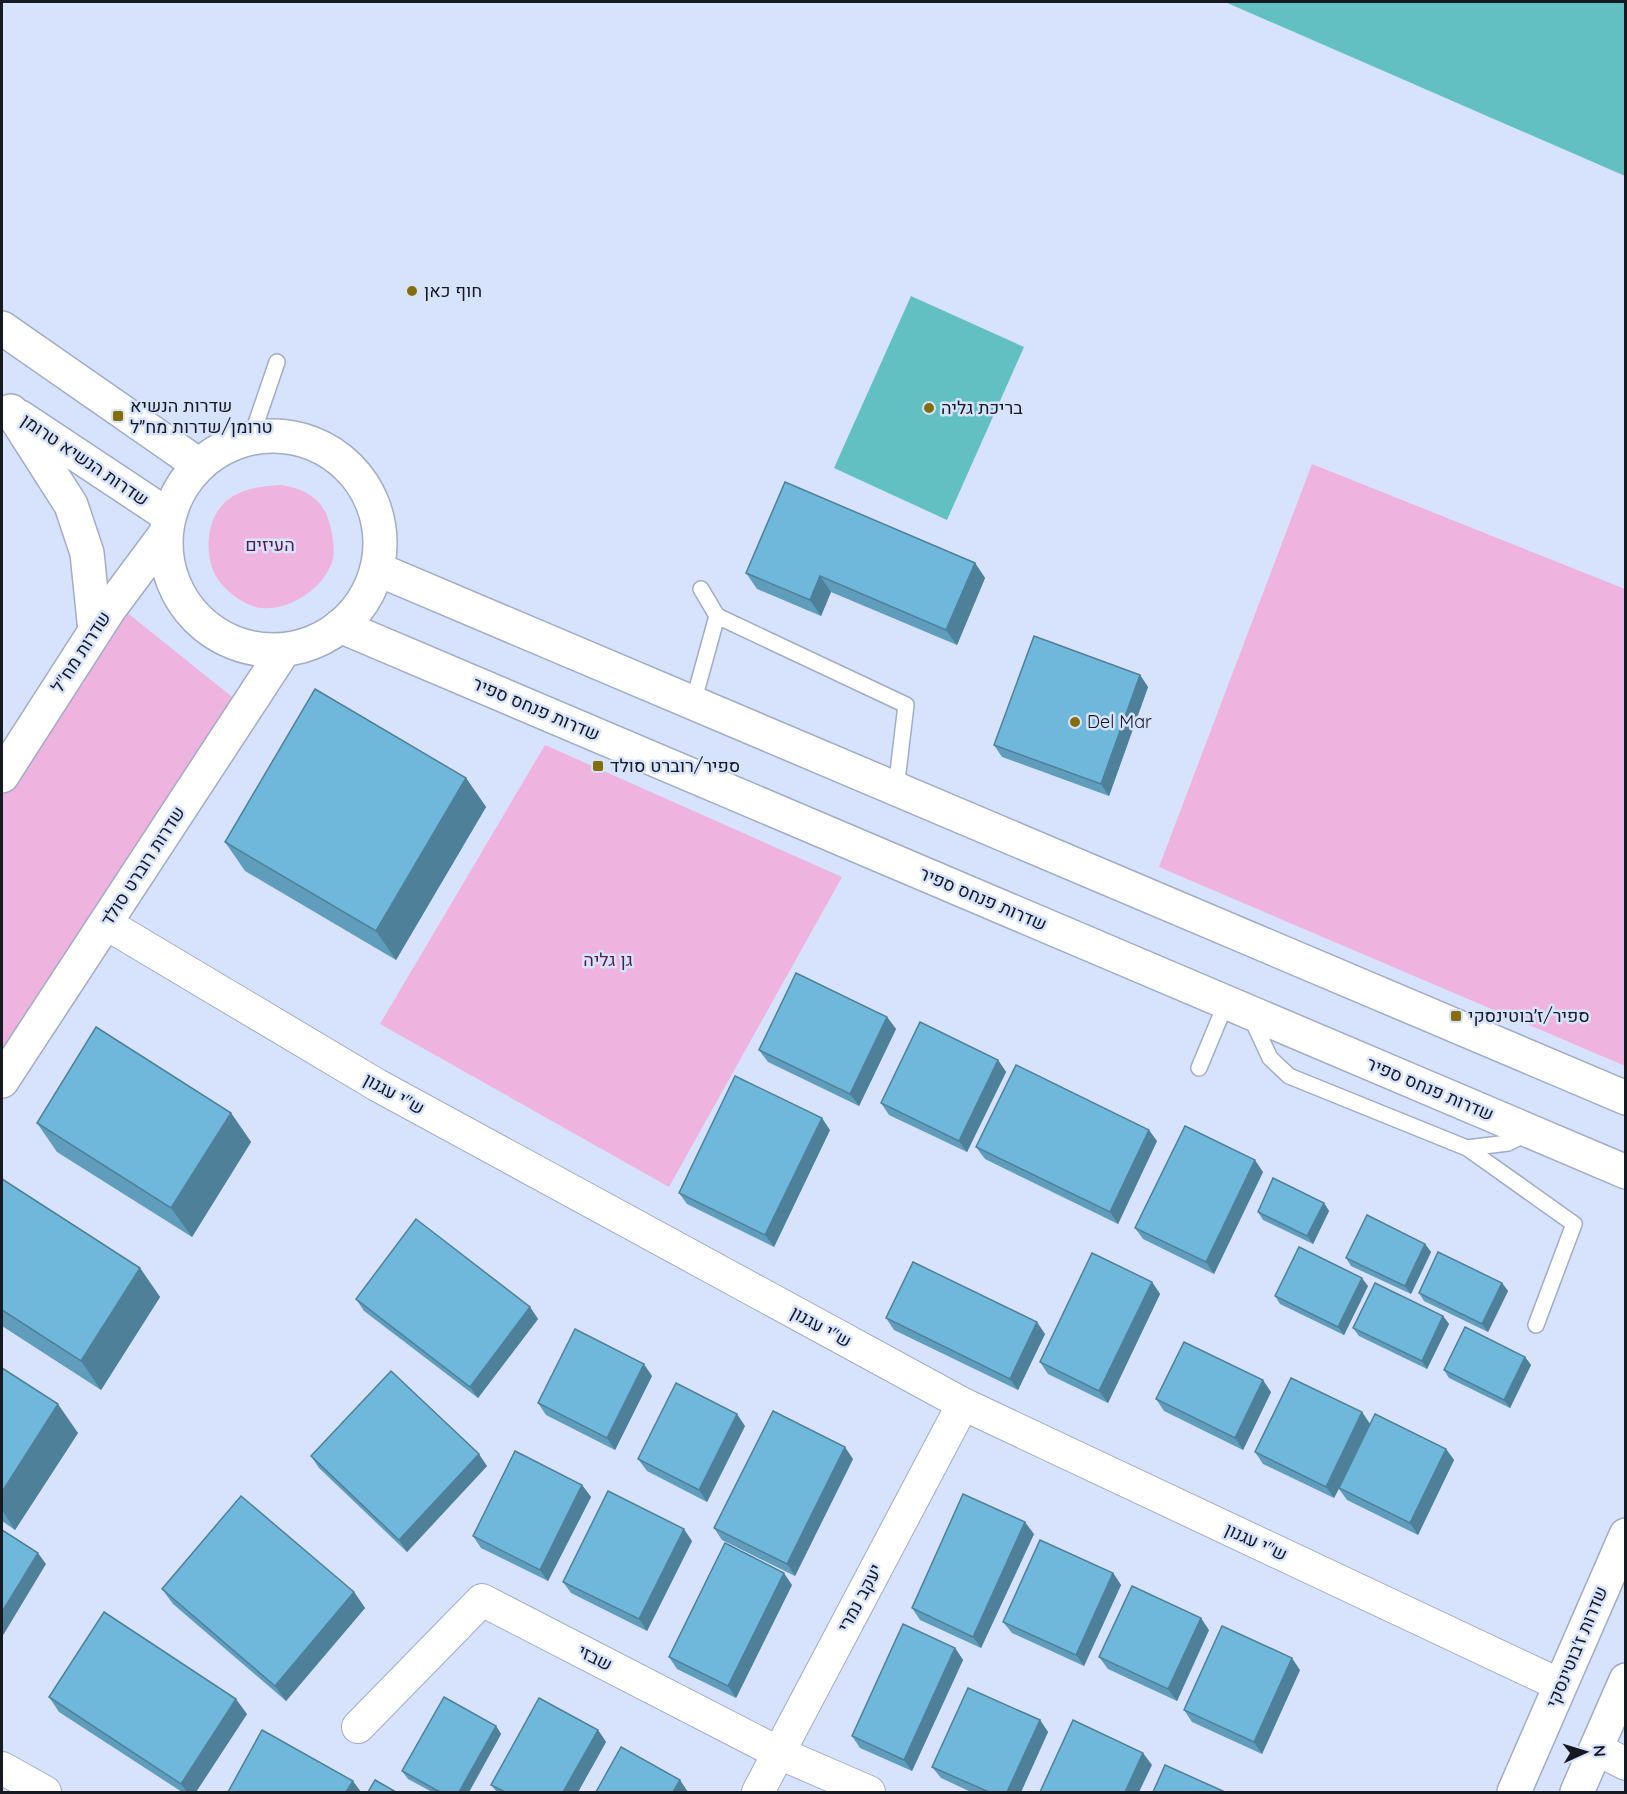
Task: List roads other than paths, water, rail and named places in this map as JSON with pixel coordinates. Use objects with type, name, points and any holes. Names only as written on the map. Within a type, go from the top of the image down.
[{"type":"street","points":[[2,328],[199,465]]},
{"type":"street","points":[[5,411],[71,504],[87,553],[95,631]]},
{"type":"street","name":"שדרות הנשיא טרומן","points":[[5,411],[168,525]]},
{"type":"street","points":[[282,436],[312,443],[338,459],[360,480],[374,508],[380,538],[377,569],[363,601],[340,626],[314,642],[284,650],[252,649],[223,638],[197,620],[178,594],[168,565],[168,525],[181,488],[199,465],[223,447],[251,438],[282,436]]},
{"type":"street","name":"שדרות מח\"ל","points":[[2,776],[108,610],[168,525]]},
{"type":"street","points":[[377,569],[1626,1098]]},
{"type":"street","name":"שדרות פנחס ספיר","points":[[340,626],[1626,1172]]},
{"type":"street","name":"שדרות רוברט סולד","points":[[2,1081],[284,650]]},
{"type":"street","name":"ש\"י עגנון","points":[[105,923],[376,1085],[963,1404],[1560,1685]]},
{"type":"street","name":"יעקב נמרי","points":[[758,1792],[963,1404]]},
{"type":"street","name":"שדרות ז'בוטינסקי","points":[[1514,1792],[1626,1535]]},
{"type":"street","name":"שבזי","points":[[358,1727],[482,1600],[778,1753],[869,1792]]},
{"type":"street","points":[[1577,1792],[1626,1680]]},
{"type":"street","points":[[1596,1749],[1626,1764]]},
{"type":"street","points":[[2,1768],[45,1792]]},
{"type":"lane","points":[[251,438],[277,362]]},
{"type":"lane","points":[[700,589],[717,616],[906,705],[896,789]]},
{"type":"lane","points":[[693,703],[717,616]]},
{"type":"lane","points":[[1199,1068],[1238,1007],[1270,1058],[1289,1076],[1467,1148],[1574,1224],[1536,1325]]},
{"type":"lane","points":[[1467,1148],[1508,1143],[1531,1132]]},
{"type":"place","name":"חוף כאן","points":[[412,291]]},
{"type":"place","name":"בריכת גליה","points":[[929,408]]},
{"type":"place","name":"שדרות הנשיא טרומן/שדרות מח״ל","points":[[118,416]]},
{"type":"place","name":"Del Mar","points":[[1075,722]]},
{"type":"place","name":"ספיר/רוברט סולד","points":[[598,766]]},
{"type":"place","name":"ספיר/ז׳בוטינסקי","points":[[1456,1016]]},
{"type":"park label","name":"העיזים","points":[[270,545]]},
{"type":"park label","name":"גן גליה","points":[[608,960]]}]
